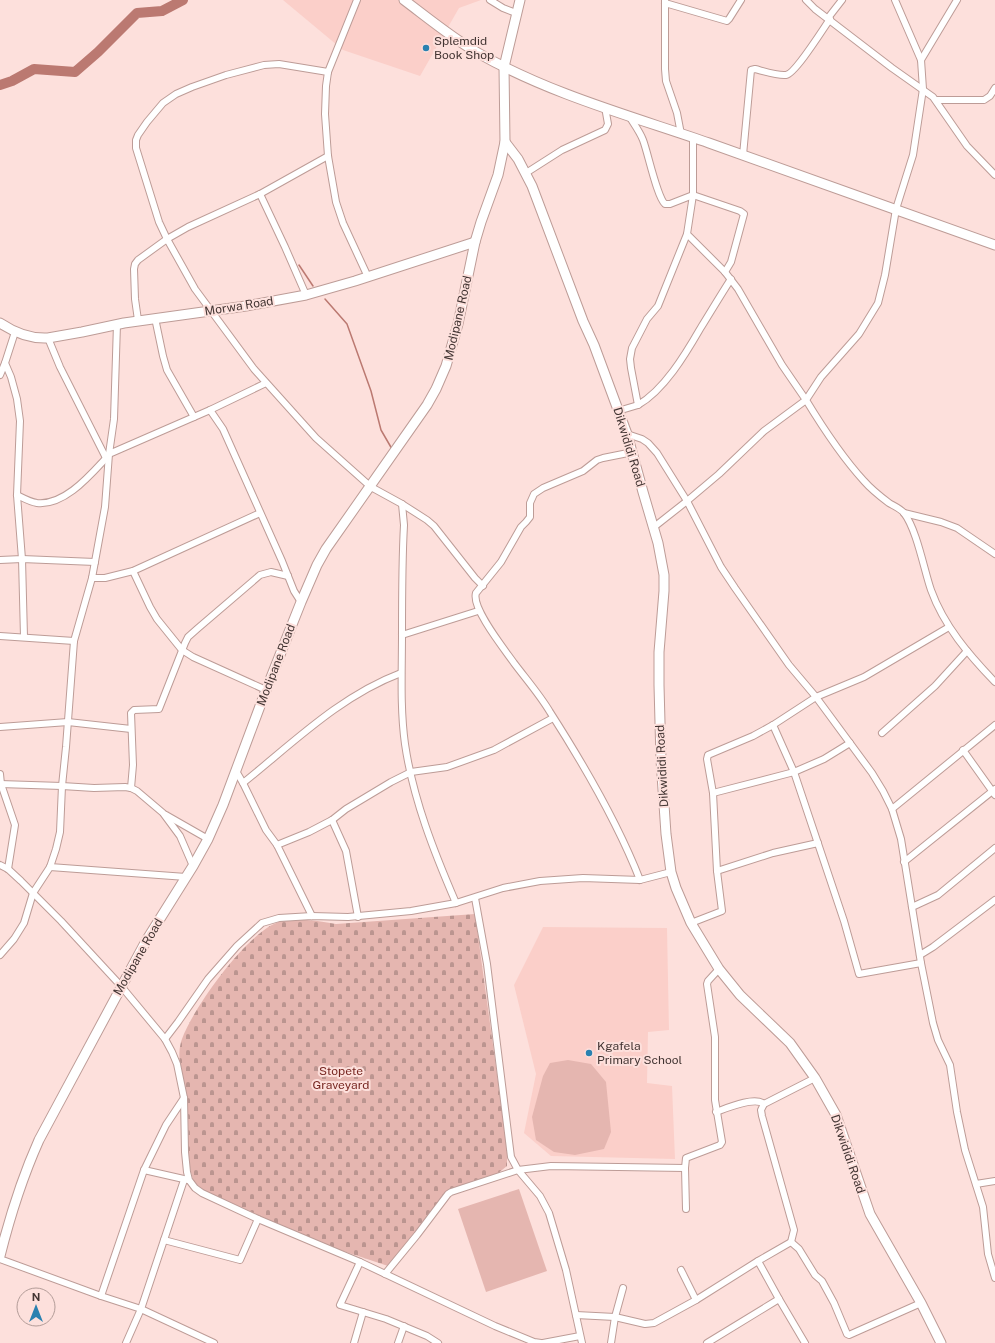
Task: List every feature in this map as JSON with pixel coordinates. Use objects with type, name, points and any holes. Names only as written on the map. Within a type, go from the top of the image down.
[{"type":"main road","points":[[404,0],[477,52],[504,67],[544,84],[629,116],[995,245]]},
{"type":"main road","name":"Modipane Road","points":[[0,1256],[8,1225],[26,1171],[39,1140],[146,941],[193,866],[208,839],[236,771],[301,602],[322,555],[427,405],[446,366],[458,324],[475,242],[498,175],[505,142],[504,67],[520,0]]},
{"type":"main road","name":"Dikwididi Road","points":[[505,142],[526,173],[537,198],[627,434],[658,543],[664,575],[659,652],[661,760],[666,834],[671,872],[680,901],[691,923],[719,969],[740,995],[790,1043],[815,1078],[836,1115],[870,1214],[921,1303],[941,1343]]},
{"type":"main road","name":"Morwa Road","points":[[0,324],[15,332],[35,338],[48,338],[138,320],[246,306],[306,294],[368,277],[475,242]]},
{"type":"street","points":[[357,0],[328,72],[325,114],[328,156],[336,202],[343,223],[368,277]]},
{"type":"street","points":[[490,0],[503,8],[516,13]]},
{"type":"street","points":[[681,134],[678,113],[666,81],[665,1],[727,21],[741,0]]},
{"type":"street","points":[[806,0],[815,9],[829,18],[892,68],[923,89],[936,100],[967,146],[995,175]]},
{"type":"street","points":[[743,155],[751,70],[755,69],[784,75],[789,74],[799,63],[842,0]]},
{"type":"street","points":[[654,527],[719,474],[764,431],[806,400],[821,377],[859,334],[878,303],[885,275],[896,209],[913,155],[923,89],[921,60],[895,0]]},
{"type":"street","points":[[921,60],[957,0]]},
{"type":"street","points":[[328,72],[279,64],[264,65],[226,75],[192,87],[176,94],[163,103],[138,135],[136,140],[137,152],[159,222],[166,238],[195,289],[254,369],[316,438],[371,487],[402,504],[434,526],[483,586]]},
{"type":"street","points":[[936,100],[984,100],[990,96],[995,88]]},
{"type":"street","points":[[526,173],[566,148],[605,130],[608,124],[605,107]]},
{"type":"street","points":[[629,116],[641,137],[663,202],[665,204],[670,204],[693,195],[740,211],[744,214],[730,262],[725,272]]},
{"type":"street","points":[[638,405],[630,368],[632,348],[647,319],[658,306],[687,234],[693,195],[693,138]]},
{"type":"street","points":[[138,320],[135,299],[134,269],[138,260],[166,238],[260,194],[328,156]]},
{"type":"street","points":[[260,194],[306,294]]},
{"type":"street","points":[[687,234],[731,279],[782,365],[819,421],[865,482],[888,502],[904,513],[941,522],[958,528],[995,554]]},
{"type":"street","points":[[618,411],[638,405],[656,392],[683,357],[731,279]]},
{"type":"street","points":[[155,318],[167,370],[194,417]]},
{"type":"street","points":[[0,955],[14,939],[24,923],[33,892],[50,867],[60,832],[62,786],[74,641],[92,578],[106,507],[108,456],[114,419],[118,324]]},
{"type":"street","points":[[0,375],[15,332]]},
{"type":"street","points":[[48,338],[63,373],[108,456]]},
{"type":"street","points":[[5,363],[11,377],[17,399],[20,421],[17,495],[22,559],[24,637]]},
{"type":"street","points":[[17,495],[35,503],[45,504],[56,500],[79,486],[108,456],[266,383]]},
{"type":"street","points":[[210,410],[222,429],[282,560],[297,597],[301,602]]},
{"type":"street","points":[[627,434],[642,438],[657,453],[687,501],[721,567],[789,665],[816,697],[872,773],[892,810],[900,839],[921,964],[933,1023],[938,1040],[950,1065],[957,1112],[965,1150],[983,1207],[988,1254],[995,1278]]},
{"type":"street","points":[[632,452],[598,460],[583,471],[543,488],[534,494],[530,503],[530,517],[521,527],[501,562],[474,597],[478,611],[499,643],[551,712],[553,718],[589,777],[614,823],[632,859],[640,880]]},
{"type":"street","points":[[402,504],[404,525],[401,673],[402,719],[405,745],[423,817],[436,857],[456,903]]},
{"type":"street","points":[[92,578],[105,578],[133,571],[260,513]]},
{"type":"street","points":[[904,513],[912,529],[931,590],[938,606],[950,627],[967,651],[995,682]]},
{"type":"street","points":[[0,560],[22,559],[95,562]]},
{"type":"street","points":[[133,571],[157,619],[182,650],[193,657],[266,690]]},
{"type":"street","points":[[131,788],[133,765],[131,713],[134,710],[159,709],[188,637],[260,575],[271,572],[288,576]]},
{"type":"street","points":[[402,635],[478,611]]},
{"type":"street","points":[[691,923],[722,911],[717,871],[713,793],[707,759],[708,755],[753,736],[816,697],[864,677],[950,627]]},
{"type":"street","points":[[0,636],[74,641]]},
{"type":"street","points":[[882,734],[935,686],[967,651]]},
{"type":"street","points":[[244,783],[288,746],[352,697],[373,685],[401,673]]},
{"type":"street","points":[[277,845],[309,832],[332,820],[346,809],[377,790],[411,772],[447,767],[470,760],[494,750],[553,718]]},
{"type":"street","points":[[0,727],[68,722],[131,729]]},
{"type":"street","points":[[892,810],[995,724]]},
{"type":"street","points":[[773,725],[794,772],[844,921],[859,974],[921,964]]},
{"type":"street","points":[[713,793],[794,772],[824,759],[850,743]]},
{"type":"street","points":[[904,862],[994,792],[963,750]]},
{"type":"street","points":[[236,771],[244,783],[266,830],[277,845],[312,916]]},
{"type":"street","points":[[0,774],[0,784],[15,825],[8,869]]},
{"type":"street","points":[[0,784],[131,788],[137,791],[163,813],[208,839]]},
{"type":"street","points":[[163,813],[180,836],[193,866]]},
{"type":"street","points":[[332,820],[346,851],[358,916]]},
{"type":"street","points":[[717,871],[773,853],[818,843]]},
{"type":"street","points":[[912,908],[938,895],[995,848]]},
{"type":"street","points":[[0,865],[8,869],[33,892],[121,986],[165,1039],[177,1064],[184,1098],[187,1180],[164,1240],[141,1309],[126,1343]]},
{"type":"street","points":[[50,867],[186,877]]},
{"type":"street","points":[[165,1039],[208,978],[237,946],[262,923],[280,918],[358,916],[411,911],[456,903],[503,888],[540,881],[583,878],[640,880],[671,872]]},
{"type":"street","points":[[144,1170],[187,1180],[202,1193],[258,1219],[360,1262],[496,1326],[534,1342],[542,1343],[581,1340],[566,1270],[549,1213],[540,1196],[518,1170],[509,1152],[487,964],[475,898]]},
{"type":"street","points":[[920,954],[933,947],[995,900]]},
{"type":"street","points":[[686,1209],[686,1158],[721,1144],[715,1100],[716,1037],[707,982],[719,969]]},
{"type":"street","points":[[576,1315],[615,1317],[645,1324],[654,1323],[696,1300],[791,1242],[794,1230],[761,1110],[764,1104],[815,1078]]},
{"type":"street","points":[[101,1296],[144,1170],[166,1125],[184,1098]]},
{"type":"street","points":[[716,1112],[748,1102],[759,1101],[764,1104]]},
{"type":"street","points":[[385,1274],[449,1193],[518,1170],[551,1166],[685,1168]]},
{"type":"street","points":[[976,1184],[995,1181]]},
{"type":"street","points":[[164,1240],[240,1260],[258,1219]]},
{"type":"street","points":[[791,1242],[800,1249],[813,1271],[822,1281],[834,1303],[847,1334],[849,1335],[921,1303]]},
{"type":"street","points":[[0,1259],[141,1309],[214,1343]]},
{"type":"street","points":[[758,1261],[805,1343]]},
{"type":"street","points":[[360,1262],[340,1305],[386,1319],[427,1336],[438,1343]]},
{"type":"street","points":[[681,1270],[696,1300]]},
{"type":"street","points":[[611,1343],[615,1317],[623,1288]]},
{"type":"street","points":[[707,1343],[714,1341],[779,1299]]},
{"type":"street","points":[[354,1343],[363,1312]]},
{"type":"street","points":[[398,1343],[404,1326]]},
{"type":"shaded area","points":[[283,0],[481,0],[459,8],[420,76],[343,50]]},
{"type":"shaded area","name":"Kgafela Primary School","points":[[543,927],[667,928],[669,1030],[648,1032],[647,1083],[672,1086],[675,1159],[551,1156],[524,1133],[536,1074],[514,985]]},
{"type":"green space","name":"Stopete Graveyard","points":[[475,914],[507,1149],[507,1166],[497,1174],[445,1193],[388,1266],[325,1245],[198,1188],[191,1173],[189,1164],[188,1117],[179,1059],[181,1042],[196,1011],[208,992],[238,954],[269,927],[282,921],[309,920],[336,924]]},
{"type":"green space","points":[[568,1060],[591,1064],[606,1082],[611,1132],[604,1149],[575,1155],[554,1152],[536,1140],[532,1117],[543,1076],[550,1063]]},
{"type":"green space","points":[[519,1189],[547,1271],[486,1292],[458,1209]]},
{"type":"waterway","points":[[0,85],[12,81],[34,69],[75,72],[98,52],[137,13],[162,11],[183,0]]},
{"type":"waterway","points":[[299,265],[313,286]]},
{"type":"waterway","points":[[325,299],[347,324],[371,391],[381,430],[392,449]]},
{"type":"place","name":"Splemdid Book Shop","points":[[426,48]]},
{"type":"place","name":"Kgafela Primary School","points":[[589,1053]]}]
